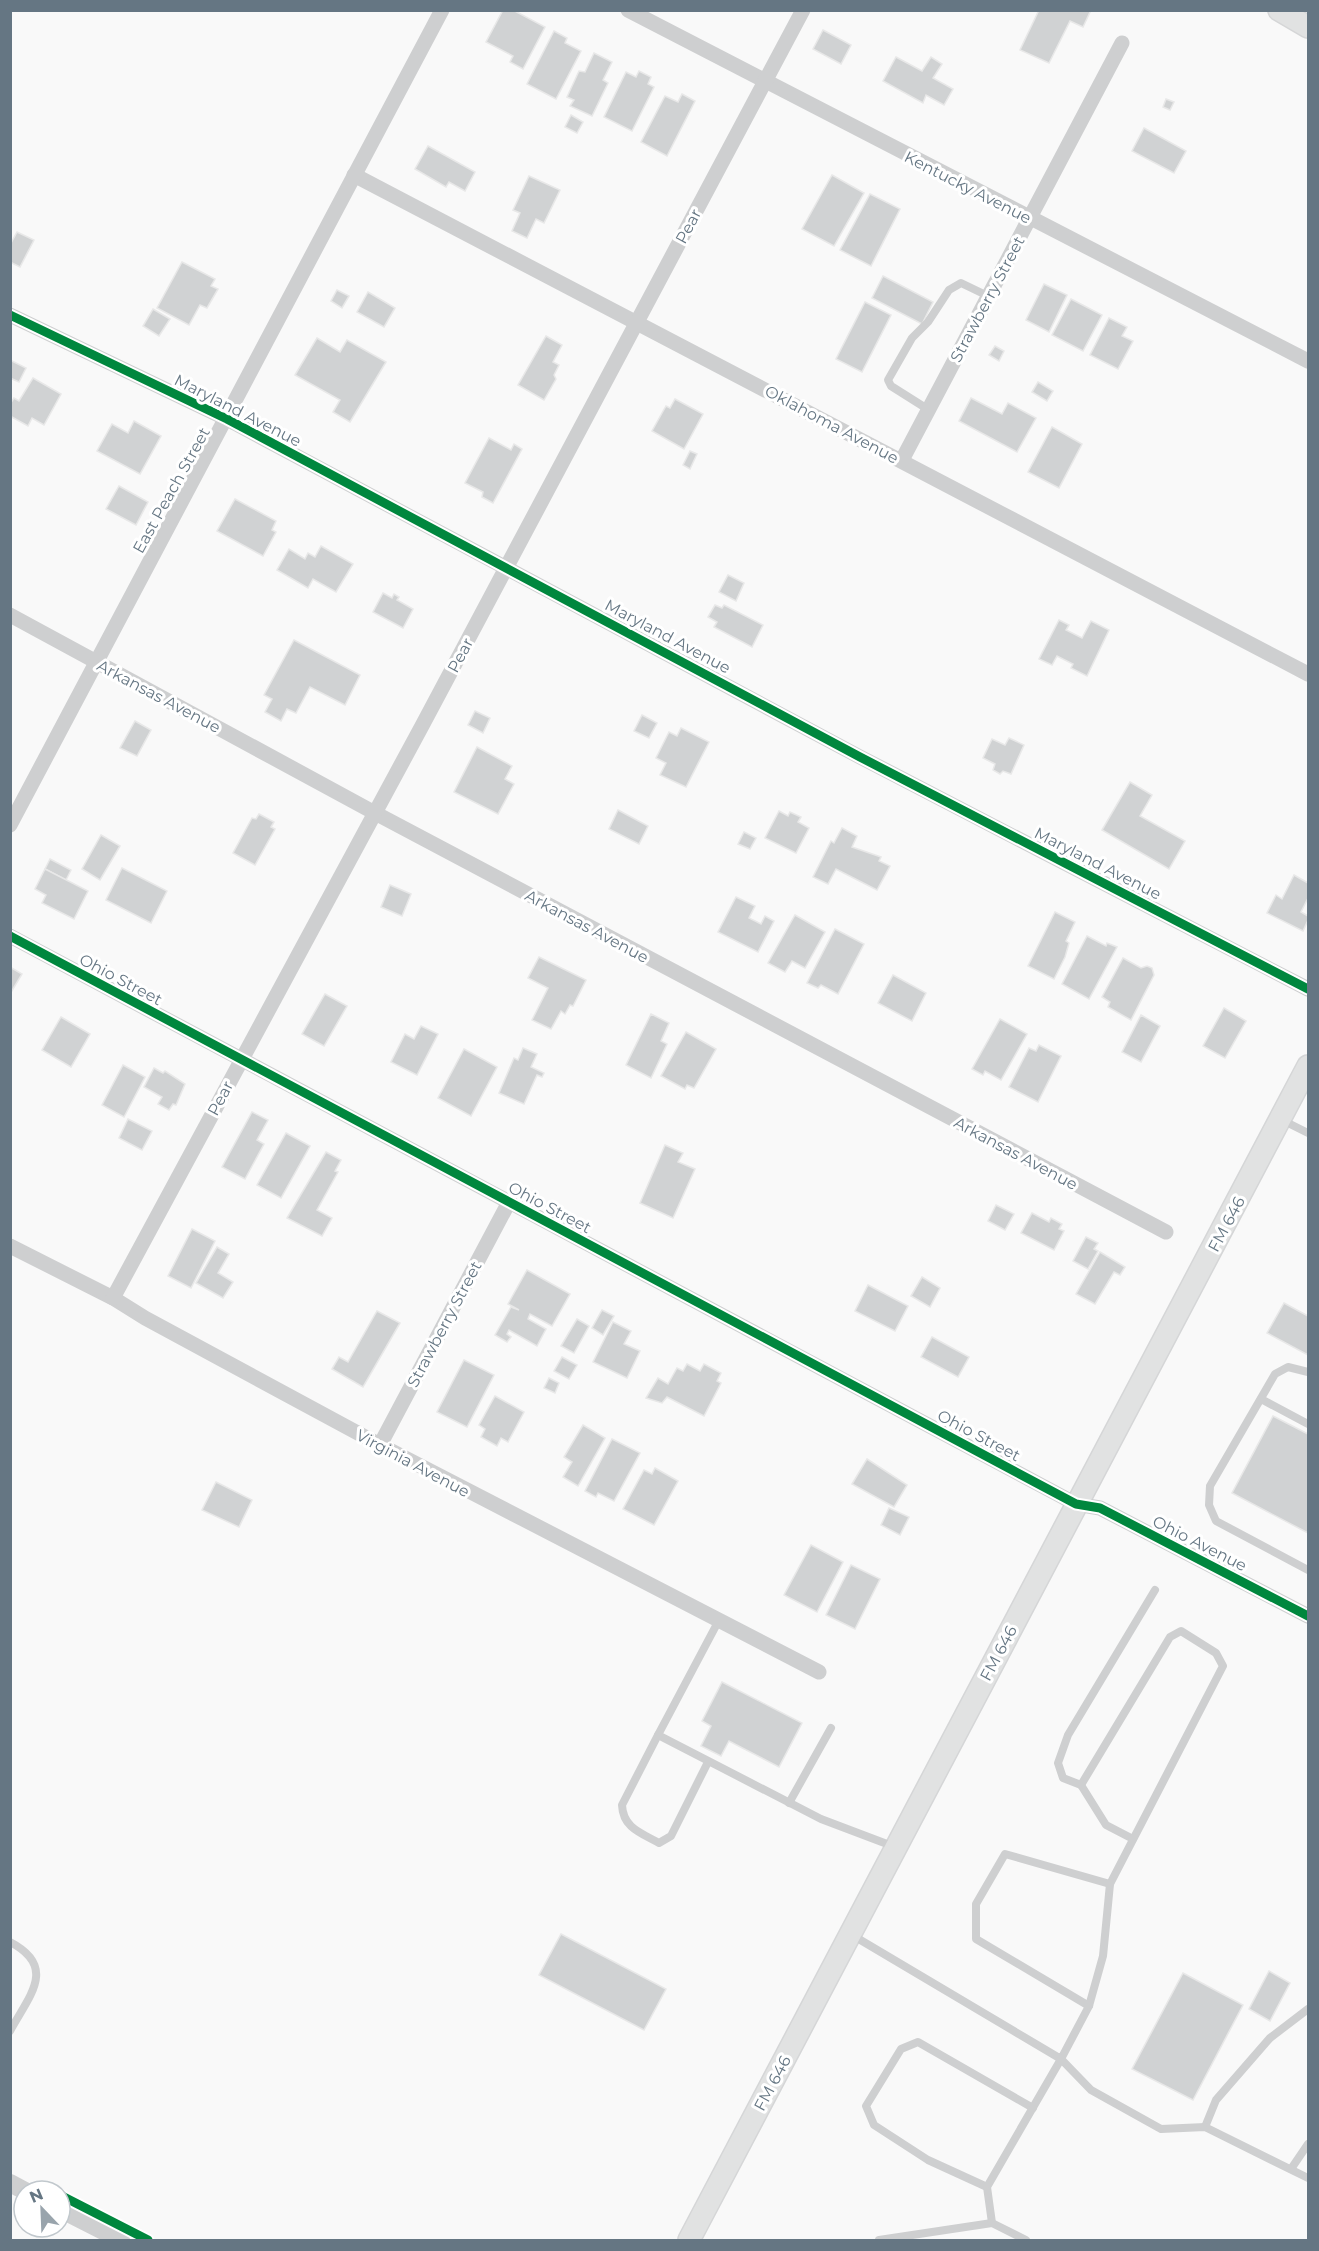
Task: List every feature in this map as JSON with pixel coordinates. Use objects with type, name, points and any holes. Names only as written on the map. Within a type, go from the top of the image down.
[{"type":"main road","points":[[1279,10],[1308,27]]},
{"type":"main road","name":"FM 646","points":[[689,2241],[1308,1066]]},
{"type":"street","name":"East Peach Street","points":[[10,825],[442,10]]},
{"type":"street","name":"Kentucky Avenue","points":[[628,10],[1308,361]]},
{"type":"street","name":"Pear","points":[[113,1298],[375,813],[803,10]]},
{"type":"street","name":"Strawberry Street","points":[[902,460],[1122,43]]},
{"type":"street","name":"Oklahoma Avenue","points":[[354,176],[902,460],[1308,674]]},
{"type":"street","name":"Maryland Avenue","points":[[10,315],[227,419],[860,757],[1308,989]]},
{"type":"street","name":"Arkansas Avenue","points":[[10,615],[375,813],[1166,1232]]},
{"type":"street","name":"Ohio Street","points":[[10,936],[1076,1504]]},
{"type":"street","name":"Strawberry Street","points":[[380,1445],[509,1202]]},
{"type":"street","name":"Virginia Avenue","points":[[10,1246],[113,1298],[145,1318],[380,1445],[819,1672]]},
{"type":"street","name":"Ohio Avenue","points":[[1076,1504],[1100,1508],[1308,1616]]},
{"type":"street","points":[[72,2215],[121,2241]]},
{"type":"lane","points":[[929,410],[891,386],[888,380],[912,338],[928,322],[949,290],[961,283],[988,296]]},
{"type":"lane","points":[[1281,1119],[1308,1133]]},
{"type":"lane","points":[[1308,1372],[1288,1367],[1275,1374],[1210,1486],[1209,1505],[1216,1521],[1308,1570]]},
{"type":"lane","points":[[1261,1399],[1308,1424]]},
{"type":"lane","points":[[1133,1839],[1106,1825],[1081,1785],[1063,1778],[1058,1763],[1068,1735],[1155,1590]]},
{"type":"lane","points":[[708,1762],[671,1836],[659,1843],[629,1826],[622,1817],[622,1805],[719,1620]]},
{"type":"lane","points":[[992,2223],[987,2187],[1089,2006],[1103,1956],[1110,1884],[1223,1666],[1216,1653],[1181,1631],[1170,1637],[1081,1785]]},
{"type":"lane","points":[[789,1803],[831,1728]]},
{"type":"lane","points":[[658,1735],[821,1819],[897,1848]]},
{"type":"lane","points":[[1089,2006],[976,1939],[976,1904],[1005,1854],[1110,1884]]},
{"type":"lane","points":[[850,1934],[1061,2059],[1091,2090],[1161,2129],[1205,2127],[1308,2178]]},
{"type":"lane","points":[[10,1942],[26,1950],[36,1963],[38,1980],[10,2031]]},
{"type":"lane","points":[[1205,2127],[1216,2100],[1263,2047],[1308,2009]]},
{"type":"lane","points":[[987,2187],[928,2160],[874,2125],[866,2106],[902,2049],[918,2042],[1033,2108]]},
{"type":"lane","points":[[1291,2169],[1308,2144]]},
{"type":"lane","points":[[879,2241],[882,2238],[992,2223],[1026,2241]]},
{"type":"building","points":[[503,10],[513,10],[545,27],[523,69],[510,62],[513,56],[486,42]]},
{"type":"building","points":[[1039,10],[1091,10],[1083,27],[1070,21],[1049,63],[1020,50]]},
{"type":"building","points":[[823,30],[851,45],[841,64],[813,49]]},
{"type":"building","points":[[554,31],[567,38],[565,43],[581,51],[556,99],[527,84]]},
{"type":"building","points":[[594,53],[612,62],[603,80],[608,83],[592,116],[570,106],[574,100],[567,97],[579,71],[585,72]]},
{"type":"building","points":[[896,57],[922,71],[931,57],[942,64],[933,78],[953,89],[944,105],[926,95],[923,103],[883,81]]},
{"type":"building","points":[[639,71],[651,77],[648,84],[654,87],[632,131],[604,117],[626,72],[636,77]]},
{"type":"building","points":[[682,94],[695,101],[667,156],[641,142],[665,96],[678,102]]},
{"type":"building","points":[[1166,99],[1174,102],[1170,110],[1163,107]]},
{"type":"building","points":[[571,115],[583,122],[577,133],[565,127]]},
{"type":"building","points":[[1144,128],[1186,151],[1174,173],[1132,151]]},
{"type":"building","points":[[428,146],[475,172],[465,191],[449,182],[446,187],[415,169]]},
{"type":"building","points":[[832,175],[864,193],[834,246],[802,229]]},
{"type":"building","points":[[529,176],[560,190],[544,223],[536,219],[527,238],[512,231],[520,213],[513,210]]},
{"type":"building","points":[[870,194],[900,209],[871,266],[840,250]]},
{"type":"building","points":[[17,232],[34,240],[20,267],[10,262],[10,245]]},
{"type":"building","points":[[182,262],[215,279],[211,286],[218,289],[207,308],[200,305],[189,325],[157,308]]},
{"type":"building","points":[[883,276],[933,302],[922,324],[872,298]]},
{"type":"building","points":[[1044,284],[1067,295],[1049,332],[1026,320]]},
{"type":"building","points":[[337,290],[349,296],[342,308],[331,301]]},
{"type":"building","points":[[368,292],[395,308],[384,327],[357,312]]},
{"type":"building","points":[[1071,299],[1102,315],[1083,351],[1052,335]]},
{"type":"building","points":[[865,302],[891,315],[862,372],[836,359]]},
{"type":"building","points":[[153,309],[170,319],[159,336],[143,326]]},
{"type":"building","points":[[1109,318],[1127,327],[1122,336],[1133,341],[1118,369],[1090,355]]},
{"type":"building","points":[[546,336],[562,345],[553,362],[559,365],[554,375],[556,379],[544,400],[518,385]]},
{"type":"building","points":[[317,338],[340,352],[347,340],[386,362],[350,422],[333,412],[340,400],[295,375]]},
{"type":"building","points":[[995,346],[1004,351],[999,361],[989,355]]},
{"type":"building","points":[[10,360],[26,368],[19,382],[10,378]]},
{"type":"building","points":[[33,378],[61,394],[44,425],[32,418],[28,426],[10,416],[10,404],[14,398],[19,401]]},
{"type":"building","points":[[1038,382],[1053,391],[1047,401],[1032,392]]},
{"type":"building","points":[[971,398],[1002,414],[1008,403],[1036,418],[1017,452],[959,421]]},
{"type":"building","points":[[675,399],[703,414],[684,449],[652,431],[666,406],[670,408]]},
{"type":"building","points":[[134,421],[161,436],[140,474],[97,451],[112,424],[128,433]]},
{"type":"building","points":[[1052,427],[1082,444],[1059,488],[1028,472]]},
{"type":"building","points":[[489,438],[511,450],[514,444],[522,449],[493,503],[482,497],[483,492],[465,483]]},
{"type":"building","points":[[690,451],[697,454],[690,469],[683,465]]},
{"type":"building","points":[[119,486],[148,502],[136,525],[106,509]]},
{"type":"building","points":[[235,499],[276,521],[272,530],[276,532],[263,556],[217,531]]},
{"type":"building","points":[[321,546],[353,564],[336,592],[313,579],[308,588],[277,570],[289,549],[305,559],[308,553],[315,557]]},
{"type":"building","points":[[728,575],[744,583],[736,601],[719,592]]},
{"type":"building","points":[[383,593],[392,598],[394,594],[399,597],[397,600],[413,609],[403,628],[373,612]]},
{"type":"building","points":[[715,605],[722,608],[724,605],[763,625],[752,647],[714,627],[717,622],[708,617]]},
{"type":"building","points":[[1059,620],[1069,625],[1066,630],[1082,638],[1091,621],[1109,630],[1087,676],[1071,668],[1073,664],[1057,656],[1052,665],[1039,659]]},
{"type":"building","points":[[294,640],[360,675],[345,705],[310,687],[296,713],[287,709],[281,721],[265,712],[272,699],[264,695]]},
{"type":"building","points":[[475,711],[490,718],[483,733],[468,725]]},
{"type":"building","points":[[642,715],[657,723],[649,738],[634,731]]},
{"type":"building","points":[[135,721],[151,730],[137,756],[120,748]]},
{"type":"building","points":[[681,728],[709,742],[686,787],[660,775],[666,763],[656,758],[669,732],[677,736]]},
{"type":"building","points":[[1009,738],[1024,745],[1011,774],[1003,771],[1000,774],[993,770],[995,764],[983,758],[992,739],[1005,745]]},
{"type":"building","points":[[477,747],[512,766],[505,779],[514,784],[498,814],[454,792]]},
{"type":"building","points":[[1130,782],[1152,795],[1140,816],[1185,841],[1169,869],[1102,830]]},
{"type":"building","points":[[618,810],[648,826],[639,844],[609,829]]},
{"type":"building","points":[[779,811],[788,816],[790,812],[801,817],[798,822],[809,828],[796,853],[765,838]]},
{"type":"building","points":[[259,814],[274,822],[271,827],[275,829],[255,865],[233,853],[252,818],[256,819]]},
{"type":"building","points":[[842,828],[857,836],[852,847],[881,857],[879,861],[890,866],[877,890],[836,869],[828,884],[813,877],[831,841],[834,843]]},
{"type":"building","points":[[744,832],[756,838],[750,849],[738,844]]},
{"type":"building","points":[[101,835],[120,846],[100,880],[82,869]]},
{"type":"building","points":[[50,859],[71,870],[66,880],[45,869]]},
{"type":"building","points":[[122,868],[167,891],[151,923],[106,900]]},
{"type":"building","points":[[45,869],[88,891],[74,919],[42,903],[46,895],[35,889]]},
{"type":"building","points":[[1294,875],[1308,883],[1308,898],[1301,912],[1308,916],[1303,931],[1267,913],[1276,895],[1282,899]]},
{"type":"building","points":[[390,885],[411,894],[402,916],[381,907]]},
{"type":"building","points":[[736,897],[755,906],[749,918],[761,924],[765,916],[774,921],[758,952],[718,932]]},
{"type":"building","points":[[1055,912],[1075,922],[1066,941],[1069,943],[1065,957],[1054,979],[1028,966]]},
{"type":"building","points":[[795,915],[825,932],[805,968],[792,961],[785,972],[768,963]]},
{"type":"building","points":[[835,929],[864,944],[838,994],[821,985],[818,988],[807,983]]},
{"type":"building","points":[[1087,936],[1106,946],[1107,943],[1117,947],[1089,999],[1062,984]]},
{"type":"building","points":[[539,957],[586,980],[573,1006],[570,1005],[565,1014],[561,1011],[551,1029],[532,1020],[548,988],[528,978]]},
{"type":"building","points":[[1123,958],[1141,968],[1147,966],[1152,968],[1154,975],[1131,1020],[1108,1007],[1110,1002],[1102,997]]},
{"type":"building","points":[[10,967],[22,974],[10,994]]},
{"type":"building","points":[[893,975],[926,993],[912,1021],[878,1003]]},
{"type":"building","points":[[325,994],[347,1006],[324,1046],[302,1034]]},
{"type":"building","points":[[1224,1008],[1246,1021],[1225,1058],[1203,1046]]},
{"type":"building","points":[[651,1014],[669,1023],[661,1041],[667,1044],[651,1078],[626,1065]]},
{"type":"building","points":[[1141,1015],[1160,1026],[1141,1062],[1122,1052]]},
{"type":"building","points":[[61,1017],[90,1034],[71,1067],[42,1050]]},
{"type":"building","points":[[1000,1019],[1027,1034],[1001,1080],[985,1071],[983,1075],[972,1069]]},
{"type":"building","points":[[421,1026],[438,1034],[417,1075],[391,1062],[405,1034],[414,1039]]},
{"type":"building","points":[[686,1032],[716,1049],[694,1088],[687,1085],[685,1089],[661,1076]]},
{"type":"building","points":[[1039,1045],[1061,1056],[1038,1102],[1009,1087],[1029,1048],[1036,1051]]},
{"type":"building","points":[[523,1048],[537,1054],[531,1067],[544,1073],[542,1077],[537,1075],[524,1104],[499,1093],[514,1058],[518,1060]]},
{"type":"building","points":[[464,1049],[497,1067],[471,1116],[438,1098]]},
{"type":"building","points":[[123,1065],[145,1077],[124,1117],[102,1105]]},
{"type":"building","points":[[154,1068],[163,1073],[165,1071],[185,1084],[176,1105],[173,1104],[169,1110],[158,1104],[162,1097],[144,1087]]},
{"type":"building","points":[[252,1112],[268,1120],[257,1140],[264,1144],[245,1179],[222,1167]]},
{"type":"building","points":[[128,1119],[152,1131],[142,1150],[119,1138]]},
{"type":"building","points":[[286,1133],[310,1146],[281,1198],[257,1185]]},
{"type":"building","points":[[665,1145],[683,1153],[678,1162],[695,1169],[673,1218],[640,1203]]},
{"type":"building","points":[[326,1152],[341,1160],[335,1171],[338,1172],[317,1210],[332,1218],[322,1236],[287,1218]]},
{"type":"building","points":[[996,1205],[1014,1214],[1005,1230],[988,1221]]},
{"type":"building","points":[[1032,1213],[1049,1222],[1051,1218],[1062,1224],[1059,1229],[1064,1231],[1054,1250],[1021,1233]]},
{"type":"building","points":[[192,1229],[215,1241],[191,1288],[168,1276]]},
{"type":"building","points":[[1086,1237],[1098,1243],[1094,1249],[1098,1251],[1088,1269],[1073,1261]]},
{"type":"building","points":[[217,1247],[229,1254],[218,1273],[233,1282],[223,1298],[196,1283]]},
{"type":"building","points":[[1100,1252],[1125,1267],[1120,1275],[1114,1272],[1095,1304],[1076,1294]]},
{"type":"building","points":[[527,1270],[570,1294],[552,1326],[530,1314],[528,1319],[546,1329],[537,1346],[509,1330],[507,1334],[511,1337],[507,1342],[495,1335],[511,1307],[519,1310],[508,1304]]},
{"type":"building","points":[[922,1277],[940,1288],[930,1307],[911,1296]]},
{"type":"building","points":[[868,1285],[908,1306],[895,1331],[855,1311]]},
{"type":"building","points":[[1284,1303],[1308,1316],[1308,1355],[1267,1333]]},
{"type":"building","points":[[602,1310],[614,1316],[603,1335],[592,1328]]},
{"type":"building","points":[[377,1311],[400,1323],[363,1387],[332,1369],[339,1357],[348,1362]]},
{"type":"building","points":[[577,1319],[589,1326],[574,1353],[561,1346]]},
{"type":"building","points":[[613,1322],[631,1331],[624,1344],[640,1351],[627,1378],[593,1362]]},
{"type":"building","points":[[932,1337],[969,1357],[958,1377],[921,1357]]},
{"type":"building","points":[[562,1357],[577,1365],[569,1379],[554,1371]]},
{"type":"building","points":[[464,1360],[494,1375],[467,1427],[437,1412]]},
{"type":"building","points":[[687,1364],[700,1371],[704,1364],[721,1373],[717,1381],[721,1383],[704,1416],[667,1397],[662,1403],[646,1398],[658,1378],[668,1384],[677,1368],[683,1371]]},
{"type":"building","points":[[549,1378],[559,1383],[555,1393],[544,1388]]},
{"type":"building","points":[[495,1396],[524,1412],[508,1442],[501,1438],[497,1446],[481,1437],[485,1429],[479,1425]]},
{"type":"building","points":[[1273,1416],[1308,1434],[1308,1533],[1232,1493]]},
{"type":"building","points":[[583,1425],[605,1438],[578,1486],[563,1477],[572,1462],[564,1457]]},
{"type":"building","points":[[612,1439],[640,1453],[614,1501],[598,1493],[596,1497],[585,1491]]},
{"type":"building","points":[[867,1459],[907,1485],[894,1507],[852,1484]]},
{"type":"building","points":[[655,1468],[678,1481],[654,1525],[623,1509],[644,1470],[652,1474]]},
{"type":"building","points":[[216,1482],[252,1500],[239,1527],[202,1510]]},
{"type":"building","points":[[889,1508],[909,1517],[900,1535],[881,1525]]},
{"type":"building","points":[[811,1545],[843,1562],[817,1612],[784,1595]]},
{"type":"building","points":[[851,1565],[880,1579],[855,1629],[826,1615]]},
{"type":"building","points":[[722,1682],[802,1723],[779,1767],[729,1741],[721,1756],[701,1746],[711,1726],[702,1721]]},
{"type":"building","points":[[561,1934],[666,1989],[644,2030],[539,1975]]},
{"type":"building","points":[[1269,1971],[1290,1983],[1270,2021],[1249,2009]]},
{"type":"building","points":[[1183,1973],[1243,2005],[1193,2100],[1132,2069]]},
{"type":"cycle path","points":[[10,315],[227,419],[860,757],[1308,989]]},
{"type":"cycle path","points":[[10,936],[1076,1504],[1100,1508],[1308,1616]]},
{"type":"cycle path","points":[[72,2201],[148,2240]]}]
